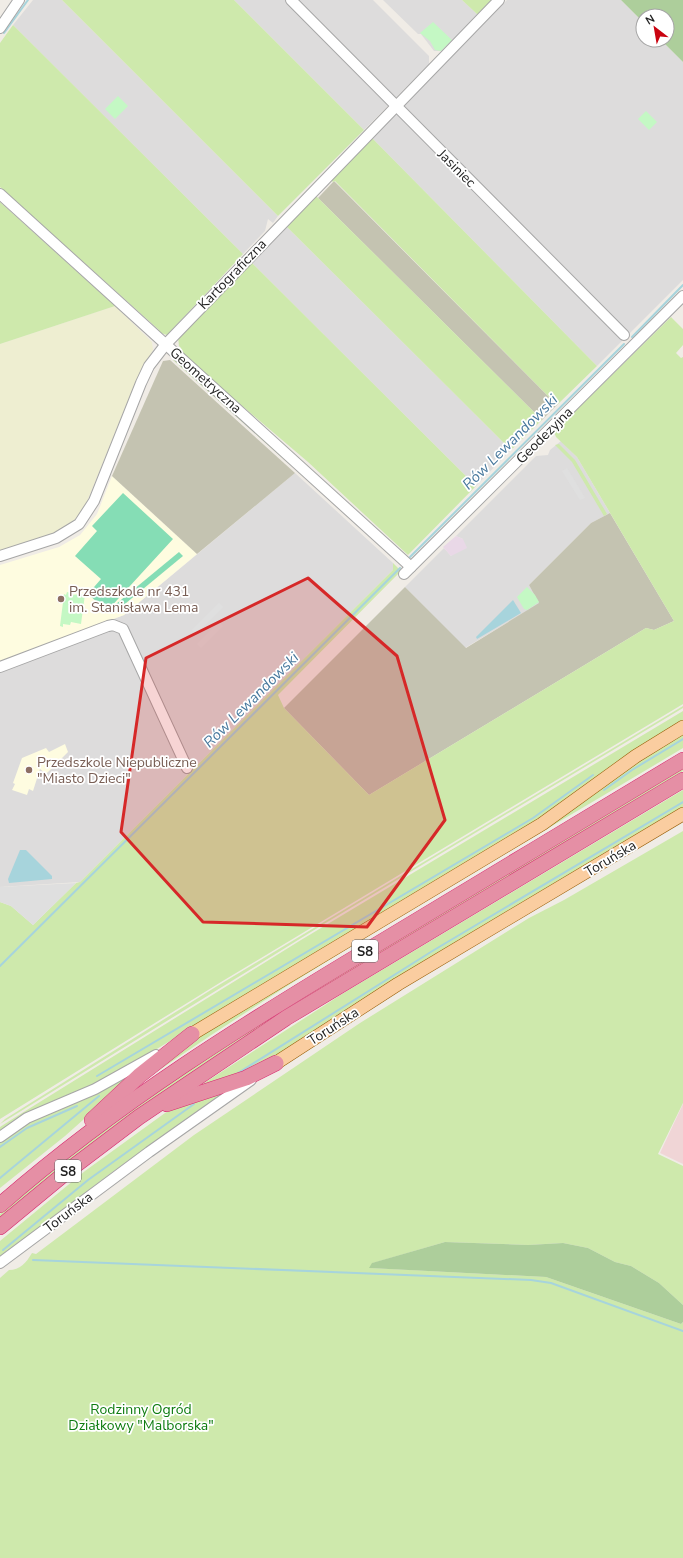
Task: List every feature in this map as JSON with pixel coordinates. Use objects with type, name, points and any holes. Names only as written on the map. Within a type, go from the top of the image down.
[{"type":"highway","name":"S8","points":[[0,1205],[126,1104],[198,1056],[294,994],[683,760]]},
{"type":"highway","name":"Toruńska","points":[[0,1227],[69,1170],[139,1117],[286,1018],[683,780]]},
{"type":"highway","points":[[58,1157],[86,1126],[139,1076],[192,1034]]},
{"type":"highway","points":[[139,1117],[199,1092],[246,1078],[276,1063]]},
{"type":"main road","points":[[192,1034],[542,824],[636,756],[683,727]]},
{"type":"main road","name":"Toruńska","points":[[276,1063],[398,984],[683,814]]},
{"type":"street","points":[[0,28],[19,0]]},
{"type":"street","name":"Jasiniec","points":[[291,0],[624,335]]},
{"type":"street","name":"Kartograficzna","points":[[0,556],[68,533],[83,519],[94,501],[141,383],[150,366],[166,344],[499,0]]},
{"type":"street","name":"Geometryczna","points":[[0,194],[166,344],[408,571]]},
{"type":"street","name":"Geodezyjna","points":[[408,571],[683,296]]},
{"type":"street","points":[[0,667],[108,626],[119,626],[123,629],[187,768]]},
{"type":"street","points":[[0,1137],[27,1118],[100,1086],[192,1034]]},
{"type":"street","name":"Toruńska","points":[[0,1263],[149,1152],[276,1063]]},
{"type":"highlighted area","points":[[308,578],[397,656],[445,820],[367,927],[203,922],[121,832],[146,658]]},
{"type":"shaded area","points":[[33,0],[62,0],[278,216],[273,223],[268,219],[265,231],[243,254],[13,25]]},
{"type":"shaded area","points":[[234,0],[373,0],[429,56],[429,64],[364,130]]},
{"type":"shaded area","points":[[383,0],[462,0],[478,15],[441,51],[434,51],[421,34],[418,34]]},
{"type":"shaded area","points":[[507,0],[621,0],[635,14],[635,48],[669,48],[683,62],[683,280],[597,366],[372,138]]},
{"type":"shaded area","points":[[334,181],[557,405],[542,420],[318,198]]},
{"type":"shaded area","points":[[286,226],[511,450],[476,486],[251,262]]},
{"type":"shaded area","points":[[115,306],[152,342],[153,350],[136,381],[84,509],[73,522],[58,532],[0,551],[0,344]]},
{"type":"shaded area","points":[[170,360],[295,473],[197,554],[112,476],[163,361]]},
{"type":"shaded area","points":[[561,441],[577,457],[610,513],[591,523],[529,585],[540,603],[465,648],[405,587],[444,548],[451,556],[463,539],[456,536],[536,456],[548,455],[550,450]]},
{"type":"shaded area","points":[[567,468],[585,498],[580,500],[562,471]]},
{"type":"shaded area","points":[[295,473],[393,563],[393,570],[80,882],[0,887],[0,662],[124,615]]},
{"type":"shaded area","points":[[112,476],[197,554],[124,615],[0,662],[0,565],[59,547],[80,535],[97,514]]},
{"type":"shaded area","points":[[610,513],[674,621],[654,630],[646,628],[369,795],[284,708],[405,587],[466,648],[539,603],[529,585],[591,523]]},
{"type":"shaded area","points":[[456,536],[463,539],[467,548],[451,556],[443,547]]},
{"type":"shaded area","points":[[219,603],[223,607],[196,634],[192,630]]},
{"type":"shaded area","points":[[219,622],[223,626],[201,648],[197,644]]},
{"type":"shaded area","name":"Przedszkole Niepubliczne \"Miasto Dzieci\"","points":[[65,744],[68,752],[46,774],[40,769],[33,791],[29,789],[27,795],[12,790],[22,758],[46,748],[49,752]]},
{"type":"shaded area","points":[[76,883],[33,925],[11,906],[0,902],[0,887]]},
{"type":"shaded area","points":[[683,1104],[683,1164],[660,1153]]},
{"type":"green space","points":[[62,0],[234,0],[364,130],[278,216]]},
{"type":"green space","points":[[462,0],[492,0],[478,15]]},
{"type":"green space","points":[[621,0],[683,0],[683,62],[669,48],[675,48],[675,8],[635,8],[635,14]]},
{"type":"green space","points":[[433,22],[452,40],[441,51],[435,50],[430,41],[420,33]]},
{"type":"green space","points":[[13,25],[243,254],[167,335],[158,332],[159,330],[0,187],[0,43]]},
{"type":"green space","points":[[118,96],[128,106],[115,119],[105,109]]},
{"type":"green space","points":[[646,111],[657,122],[649,130],[638,119]]},
{"type":"green space","points":[[372,138],[597,366],[557,405],[335,181],[333,182],[331,180]]},
{"type":"green space","points":[[316,196],[542,420],[511,450],[286,226]]},
{"type":"green space","points":[[0,202],[115,306],[0,344]]},
{"type":"green space","points":[[251,262],[476,486],[408,555],[308,462],[179,352],[181,348],[179,346],[178,337]]},
{"type":"green space","points":[[671,317],[683,329],[683,345],[676,353],[681,358],[683,357],[683,704],[221,982],[0,1119],[0,902],[11,906],[33,925],[76,883],[80,882],[393,570],[393,563],[401,571],[278,695],[284,708],[369,795],[646,628],[654,630],[674,621],[577,457],[556,437],[554,432]]},
{"type":"green space","points":[[174,357],[297,468],[288,463],[173,360]]},
{"type":"green space","points":[[559,444],[575,460],[607,514],[604,516],[572,462],[555,445]]},
{"type":"green space","points":[[123,493],[173,539],[107,611],[88,594],[101,579],[75,556],[97,531],[92,526]]},
{"type":"green space","points":[[179,552],[183,556],[120,608],[116,604]]},
{"type":"green space","points":[[527,587],[535,595],[539,602],[527,610],[524,609],[517,597]]},
{"type":"green space","points":[[67,592],[71,593],[71,595],[85,594],[81,624],[71,622],[70,625],[63,624],[63,627],[60,626],[64,594],[66,595]]},
{"type":"green space","points":[[683,706],[683,708],[319,927],[0,1124],[5,1119],[214,988]]},
{"type":"green space","points":[[683,711],[683,721],[538,821],[145,1056],[98,1082],[33,1110],[0,1131],[0,1127],[14,1118],[301,940]]},
{"type":"green space","points":[[683,733],[683,748],[470,874],[329,960],[190,1049],[122,1096],[181,1048]]},
{"type":"green space","points":[[683,768],[683,771],[242,1038],[117,1124],[0,1217],[0,1214],[11,1204],[89,1142],[190,1069],[283,1009]]},
{"type":"green space","points":[[683,790],[683,810],[269,1063],[195,1089],[342,994]]},
{"type":"green space","name":"Rodzinny Ogród Działkowy \"Malborska\"","points":[[683,831],[683,1103],[658,1154],[683,1166],[683,1305],[659,1283],[631,1266],[615,1262],[588,1248],[563,1243],[528,1245],[445,1242],[373,1263],[370,1268],[546,1277],[681,1324],[683,1322],[683,1558],[0,1558],[0,1278],[9,1270],[16,1269],[22,1265],[32,1253],[36,1254],[194,1135],[360,1023],[529,918],[564,900]]},
{"type":"green space","points":[[139,1070],[65,1136],[0,1188],[0,1142],[35,1119]]},
{"type":"green space","points":[[228,1090],[111,1173],[0,1258],[0,1241],[85,1171],[165,1113],[179,1105]]},
{"type":"green space","points":[[445,1242],[528,1245],[563,1243],[588,1248],[615,1262],[631,1266],[659,1283],[683,1305],[683,1322],[681,1324],[546,1277],[369,1268],[372,1263]]},
{"type":"water","points":[[513,600],[521,613],[477,639],[476,637]]},
{"type":"water","points":[[20,850],[26,850],[52,876],[52,879],[9,883],[8,879]]},
{"type":"waterway","points":[[4,33],[28,0]]},
{"type":"waterway","name":"Rów Lewandowski","points":[[632,337],[683,285]]},
{"type":"waterway","name":"Rów Lewandowski","points":[[410,557],[624,344]]},
{"type":"waterway","name":"Rów Lewandowski","points":[[0,966],[400,568]]},
{"type":"waterway","points":[[604,790],[632,770],[683,739]]},
{"type":"waterway","points":[[97,1076],[533,818],[593,775]]},
{"type":"waterway","points":[[238,1073],[434,950],[683,802]]},
{"type":"waterway","points":[[0,1178],[99,1096]]},
{"type":"waterway","points":[[3,1250],[88,1180],[194,1104]]},
{"type":"waterway","points":[[0,1147],[27,1128],[77,1106]]},
{"type":"waterway","points":[[33,1260],[531,1280],[551,1283],[683,1331]]},
{"type":"place","name":"Przedszkole nr 431 im. Stanisława Lema","points":[[61,599]]},
{"type":"place","name":"Przedszkole Niepubliczne \"Miasto Dzieci\"","points":[[29,770]]}]
